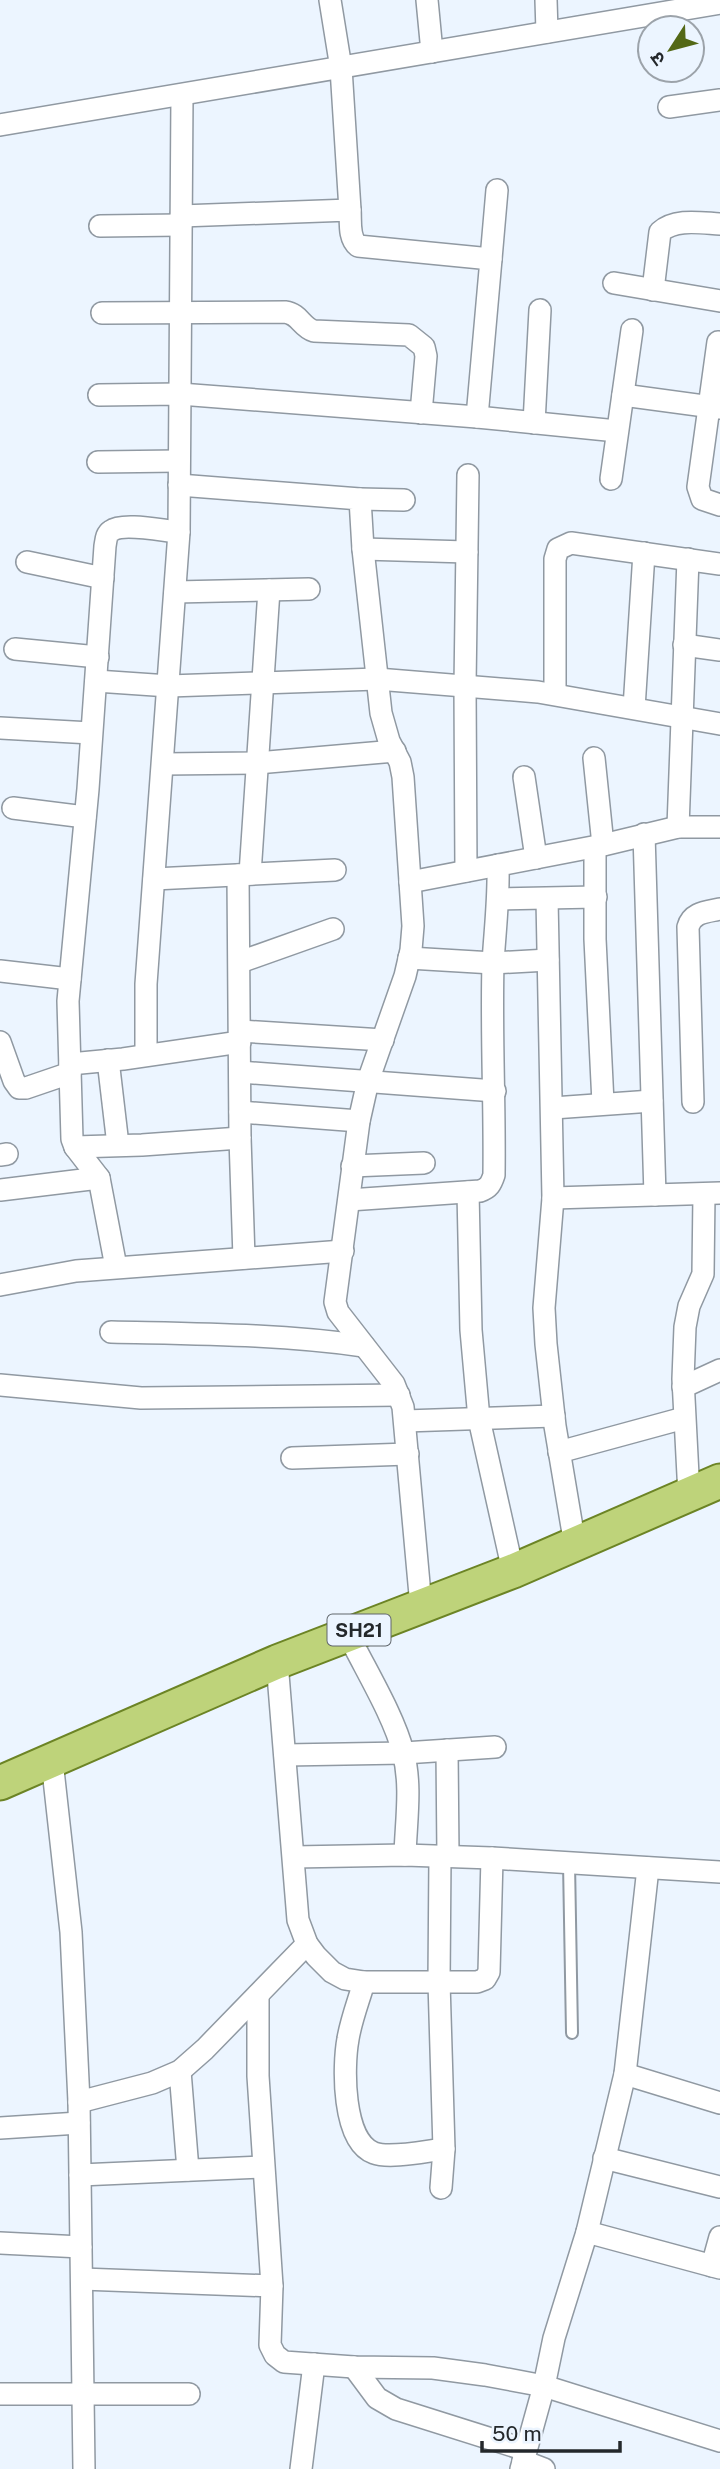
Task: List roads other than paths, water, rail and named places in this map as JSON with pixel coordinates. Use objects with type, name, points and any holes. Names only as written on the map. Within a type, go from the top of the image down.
[{"type":"main road","name":"SH21","points":[[0,1783],[277,1662],[513,1571],[720,1481]]},
{"type":"street","points":[[330,0],[341,68],[351,235],[354,242],[358,246],[491,259]]},
{"type":"street","points":[[427,0],[432,52]]},
{"type":"street","points":[[546,0],[547,33]]},
{"type":"street","points":[[0,125],[547,33],[677,5],[720,3]]},
{"type":"street","points":[[146,1055],[146,984],[178,533],[181,94]]},
{"type":"street","points":[[669,107],[720,100]]},
{"type":"street","points":[[477,417],[497,190]]},
{"type":"street","points":[[100,226],[351,210]]},
{"type":"street","points":[[653,290],[660,232],[666,226],[677,223],[720,224]]},
{"type":"street","points":[[614,283],[720,302]]},
{"type":"street","points":[[534,423],[540,310]]},
{"type":"street","points":[[102,313],[285,312],[293,313],[308,329],[314,331],[409,335],[424,347],[426,356],[421,413]]},
{"type":"street","points":[[611,479],[632,330]]},
{"type":"street","points":[[718,342],[715,407],[698,486],[702,499],[720,505]]},
{"type":"street","points":[[99,395],[180,394],[477,417],[617,431]]},
{"type":"street","points":[[623,396],[715,407]]},
{"type":"street","points":[[98,462],[179,461]]},
{"type":"street","points":[[466,872],[468,475]]},
{"type":"street","points":[[179,485],[404,500]]},
{"type":"street","points":[[360,499],[363,549],[384,727],[403,777],[413,926],[409,958],[368,1081],[359,1121],[335,1303],[338,1312],[394,1384],[399,1395],[405,1421],[421,1606]]},
{"type":"street","points":[[116,1267],[99,1178],[72,1139],[68,1001],[105,546],[107,536],[112,530],[123,527],[178,533]]},
{"type":"street","points":[[555,694],[555,559],[558,549],[571,543],[720,564]]},
{"type":"street","points":[[363,549],[467,551]]},
{"type":"street","points":[[634,708],[644,553]]},
{"type":"street","points":[[678,827],[688,559]]},
{"type":"street","points":[[27,562],[103,578]]},
{"type":"street","points":[[175,592],[309,589]]},
{"type":"street","points":[[244,1258],[240,1138],[240,962],[244,874],[257,763],[269,590]]},
{"type":"street","points":[[684,645],[720,650]]},
{"type":"street","points":[[15,649],[98,657]]},
{"type":"street","points":[[96,681],[169,686],[377,679],[555,694],[720,724]]},
{"type":"street","points":[[0,728],[90,733]]},
{"type":"street","points":[[163,764],[257,763],[395,751]]},
{"type":"street","points":[[594,758],[599,846],[595,939],[603,1103]]},
{"type":"street","points":[[524,777],[536,858]]},
{"type":"street","points":[[13,808],[85,817]]},
{"type":"street","points":[[410,883],[599,846],[678,827],[720,827]]},
{"type":"street","points":[[644,834],[655,1195]]},
{"type":"street","points":[[349,1200],[487,1189],[494,1175],[494,963],[499,865]]},
{"type":"street","points":[[154,879],[335,870]]},
{"type":"street","points":[[499,899],[596,897]]},
{"type":"street","points":[[547,899],[553,1198],[544,1308],[554,1416],[575,1545]]},
{"type":"street","points":[[693,1102],[688,927],[690,920],[696,915],[720,909]]},
{"type":"street","points":[[240,962],[333,929]]},
{"type":"street","points":[[409,958],[494,963],[548,960]]},
{"type":"street","points":[[0,971],[70,979]]},
{"type":"street","points":[[0,1042],[14,1081],[19,1088],[26,1088],[70,1068],[240,1037],[383,1040]]},
{"type":"street","points":[[108,1060],[118,1145]]},
{"type":"street","points":[[240,1072],[495,1091]]},
{"type":"street","points":[[552,1108],[652,1101]]},
{"type":"street","points":[[240,1112],[359,1121]]},
{"type":"street","points":[[75,1147],[240,1138]]},
{"type":"street","points":[[352,1166],[424,1163]]},
{"type":"street","points":[[0,1190],[99,1178]]},
{"type":"street","points":[[468,1192],[471,1330],[479,1419],[513,1571]]},
{"type":"street","points":[[553,1198],[712,1194],[703,1274],[686,1317],[683,1387],[689,1495]]},
{"type":"street","points":[[0,1285],[76,1271],[116,1267],[343,1251]]},
{"type":"street","points":[[111,1332],[252,1334],[364,1346]]},
{"type":"street","points":[[683,1387],[720,1370]]},
{"type":"street","points":[[0,1385],[141,1398],[399,1395]]},
{"type":"street","points":[[405,1421],[554,1416]]},
{"type":"street","points":[[559,1452],[684,1418]]},
{"type":"street","points":[[292,1458],[408,1454]]},
{"type":"street","points":[[348,1634],[404,1753],[408,1785],[405,1855]]},
{"type":"street","points":[[277,1662],[298,1920],[307,1944],[332,1972],[345,1979],[364,1982],[477,1982],[488,1976],[492,1858]]},
{"type":"street","points":[[285,1755],[404,1753],[495,1747]]},
{"type":"street","points":[[441,2188],[444,2149],[439,1982],[447,1750]]},
{"type":"street","points":[[52,1761],[71,1932],[79,2112],[85,2469]]},
{"type":"street","points":[[294,1857],[444,1856],[720,1872]]},
{"type":"street","points":[[524,2460],[554,2338],[587,2232],[625,2074],[648,1868]]},
{"type":"street","points":[[0,2129],[79,2112],[180,2071],[205,2049],[307,1944]]},
{"type":"street","points":[[364,1982],[348,2038],[346,2061],[348,2105],[358,2137],[364,2147],[380,2154],[444,2149]]},
{"type":"street","points":[[258,1995],[258,2076],[272,2286],[272,2350],[279,2359],[284,2362],[354,2367],[456,2370],[544,2386],[720,2441]]},
{"type":"street","points":[[180,2071],[188,2170]]},
{"type":"street","points":[[625,2074],[720,2103]]},
{"type":"street","points":[[604,2158],[720,2187]]},
{"type":"street","points":[[80,2175],[263,2167]]},
{"type":"street","points":[[587,2232],[716,2267],[720,2237]]},
{"type":"street","points":[[0,2243],[81,2247]]},
{"type":"street","points":[[82,2279],[272,2286]]},
{"type":"street","points":[[302,2469],[314,2364]]},
{"type":"street","points":[[354,2367],[377,2398],[396,2409],[544,2469]]},
{"type":"street","points":[[0,2394],[189,2394]]},
{"type":"lane","points":[[569,1863],[572,2033]]}]
